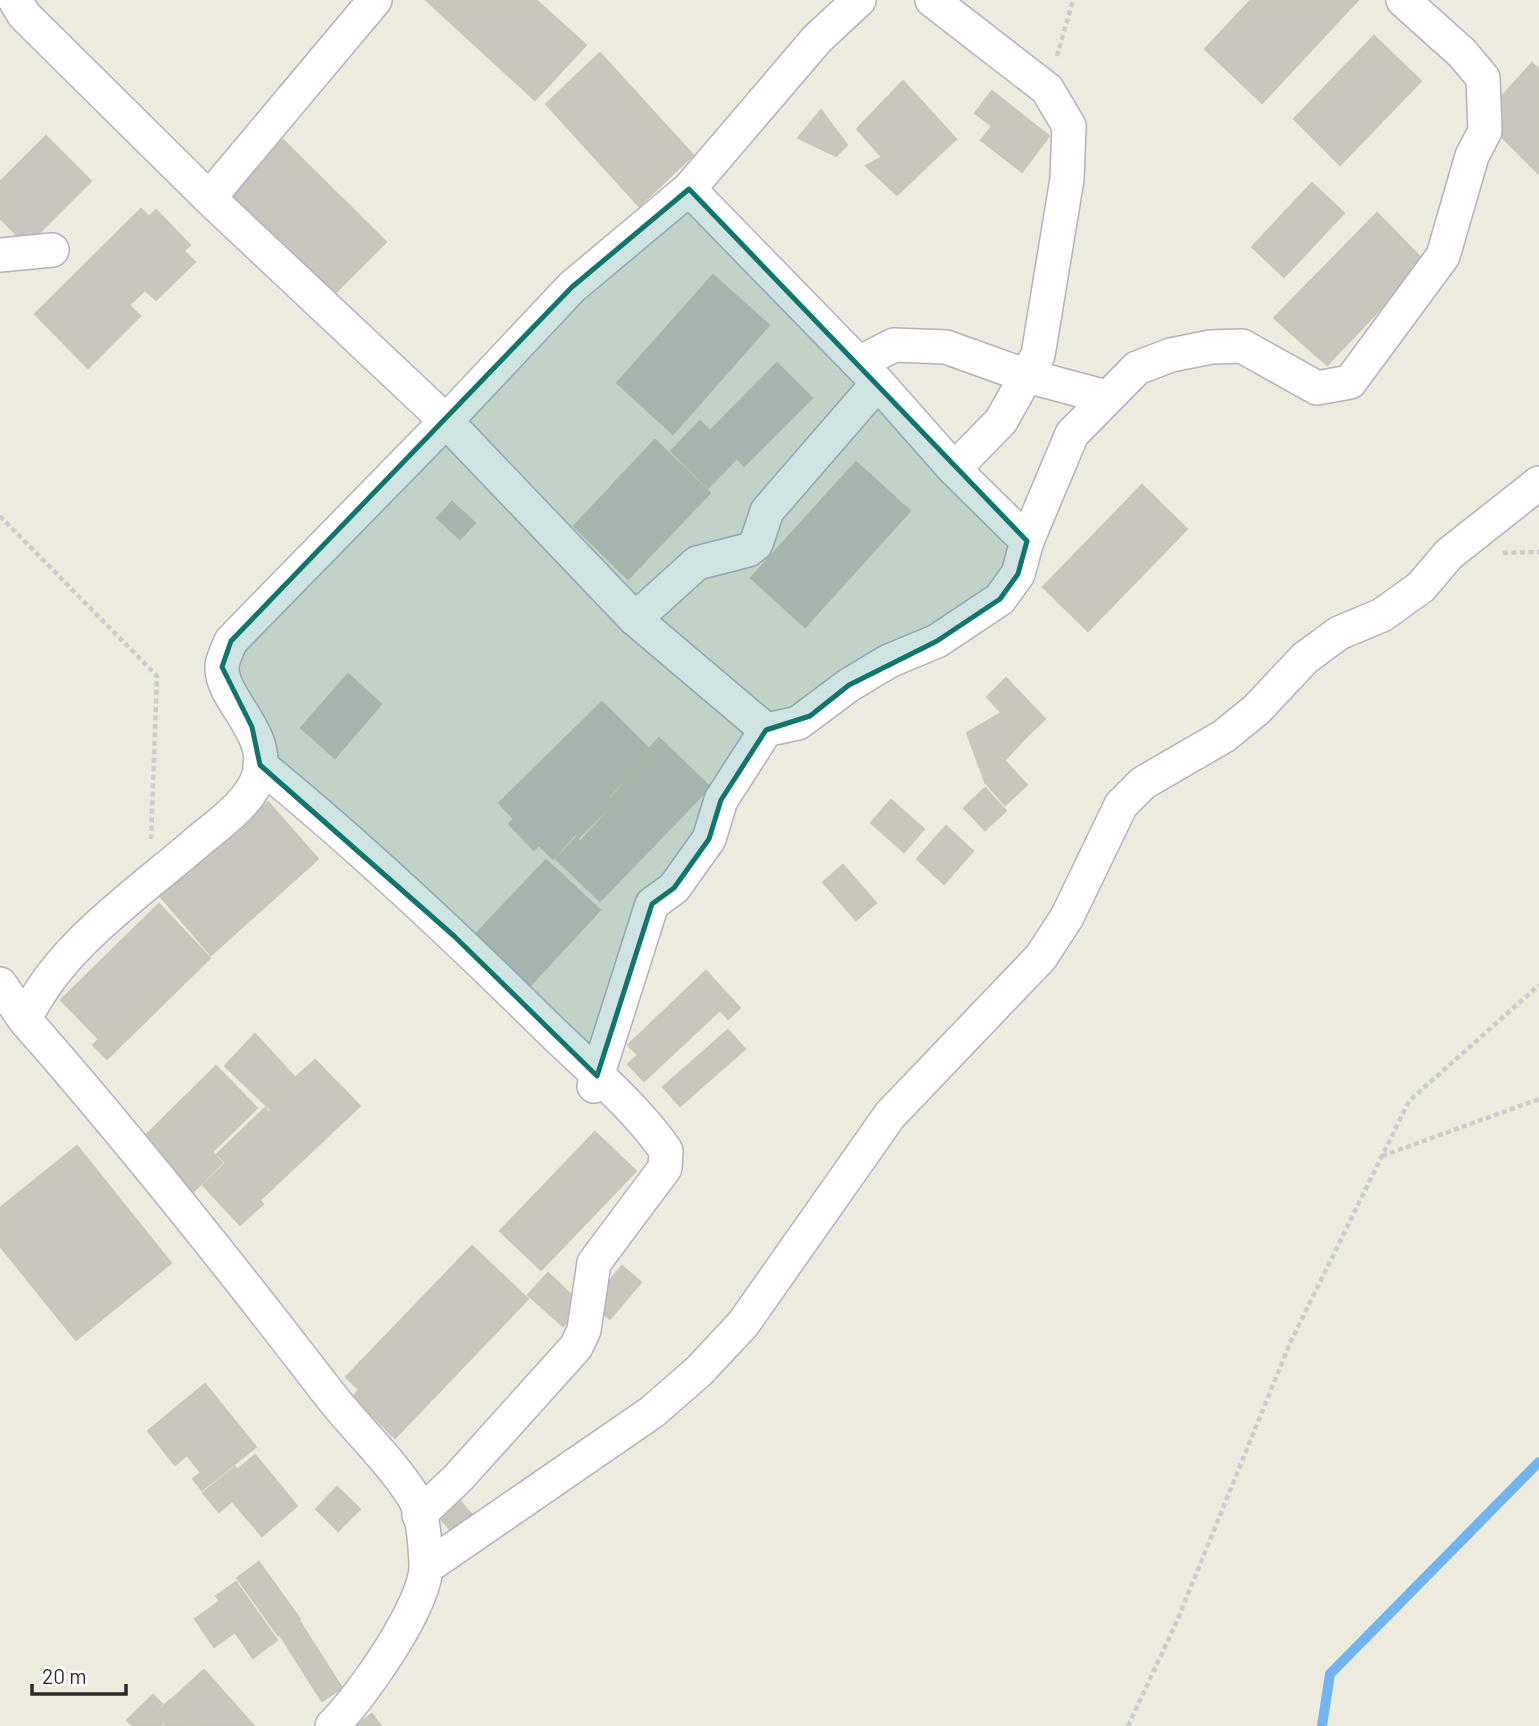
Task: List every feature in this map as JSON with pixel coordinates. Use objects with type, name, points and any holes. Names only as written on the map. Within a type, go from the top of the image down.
[{"type":"street","points":[[15,0],[24,15],[209,198],[446,421],[635,619],[766,730]]},
{"type":"street","points":[[209,198],[375,0]]},
{"type":"street","points":[[26,1020],[37,994],[69,956],[240,806],[259,775],[261,754],[252,727],[233,698],[222,667],[231,641],[446,421],[572,287],[689,188],[817,39],[859,0]]},
{"type":"street","points":[[932,0],[1047,89],[1069,126],[1067,179],[1038,355],[1001,421],[954,469]]},
{"type":"street","points":[[595,1081],[652,904],[674,888],[709,839],[721,800],[766,730],[798,723],[879,667],[937,641],[1000,598],[1018,574],[1027,541],[1072,434],[1137,368],[1171,355],[1211,347],[1242,346],[1317,388],[1350,382],[1443,256],[1472,156],[1485,131],[1483,78],[1462,53],[1403,0]]},
{"type":"street","points":[[689,188],[869,373],[954,469],[1027,541]]},
{"type":"street","points":[[0,255],[52,250]]},
{"type":"street","points":[[635,619],[697,563],[748,550],[756,544],[767,511],[869,373],[894,345],[946,347],[1027,376],[1106,397]]},
{"type":"street","points":[[427,1567],[652,1412],[699,1371],[743,1324],[890,1115],[1041,957],[1067,917],[1121,806],[1143,783],[1224,736],[1256,710],[1305,659],[1339,633],[1382,615],[1421,587],[1449,554],[1539,483]]},
{"type":"street","points":[[260,765],[340,831],[454,936],[666,1151],[665,1168],[594,1263],[584,1330],[576,1347],[458,1478],[419,1515]]},
{"type":"street","points":[[0,984],[26,1020],[233,1268],[339,1407],[415,1498],[427,1567],[411,1610],[382,1666],[349,1710],[332,1726]]},
{"type":"path","points":[[1047,89],[1073,0]]},
{"type":"path","points":[[0,516],[158,676],[149,884]]},
{"type":"path","points":[[1128,1726],[1177,1621],[1290,1343],[1409,1101],[1539,985]]},
{"type":"path","points":[[1382,1156],[1539,1099]]},
{"type":"highlighted area","points":[[689,189],[1027,541],[1018,574],[1000,599],[937,641],[849,685],[810,716],[766,730],[721,800],[709,839],[674,888],[652,904],[597,1076],[454,936],[260,765],[252,727],[222,667],[231,641],[572,287]]},
{"type":"building","points":[[426,0],[536,0],[586,45],[535,100]]},
{"type":"building","points":[[1251,0],[1358,0],[1262,103],[1205,49]]},
{"type":"building","points":[[1374,36],[1421,81],[1340,165],[1294,119]]},
{"type":"building","points":[[600,53],[693,155],[639,206],[546,104]]},
{"type":"building","points":[[1532,63],[1539,70],[1539,174],[1490,125],[1495,104]]},
{"type":"building","points":[[903,81],[956,139],[897,195],[866,166],[882,157],[857,129]]},
{"type":"building","points":[[992,91],[1049,136],[1022,172],[981,140],[992,126],[975,113]]},
{"type":"building","points":[[821,110],[847,145],[836,156],[798,138]]},
{"type":"building","points":[[46,136],[91,181],[27,245],[0,218],[0,182]]},
{"type":"building","points":[[283,140],[386,242],[331,297],[228,195]]},
{"type":"building","points":[[1312,183],[1344,213],[1284,277],[1252,247]]},
{"type":"building","points":[[141,209],[149,217],[156,210],[190,245],[184,251],[195,262],[156,300],[145,290],[129,305],[140,316],[88,368],[35,314]]},
{"type":"building","points":[[1377,213],[1425,262],[1327,365],[1274,318]]},
{"type":"building","points":[[713,275],[769,325],[673,434],[617,383]]},
{"type":"building","points":[[777,363],[812,398],[744,466],[737,458],[708,488],[671,451],[700,421],[710,431]]},
{"type":"building","points":[[655,440],[710,493],[628,579],[574,526]]},
{"type":"building","points":[[856,462],[910,511],[805,627],[751,578]]},
{"type":"building","points":[[1142,485],[1187,529],[1088,631],[1043,587]]},
{"type":"building","points":[[452,502],[475,523],[460,539],[437,518]]},
{"type":"building","points":[[348,674],[381,704],[335,758],[301,728]]},
{"type":"building","points":[[1006,678],[1045,719],[1025,738],[987,697]]},
{"type":"building","points":[[602,702],[653,753],[608,797],[614,803],[578,838],[575,834],[553,859],[539,845],[534,850],[509,824],[514,819],[499,803]]},
{"type":"building","points":[[1001,713],[1025,738],[985,782],[967,733]]},
{"type":"building","points":[[659,738],[710,787],[600,901],[556,859],[576,838],[580,842],[616,803],[611,798],[655,752],[650,748]]},
{"type":"building","points":[[1006,762],[1027,785],[1005,805],[985,782]]},
{"type":"building","points":[[985,788],[1006,811],[985,830],[964,808]]},
{"type":"building","points":[[891,800],[924,829],[904,852],[871,823]]},
{"type":"building","points":[[268,802],[318,859],[211,955],[161,897]]},
{"type":"building","points":[[946,826],[973,851],[944,884],[917,859]]},
{"type":"building","points":[[546,860],[600,910],[513,1004],[458,953]]},
{"type":"building","points":[[843,865],[876,903],[856,920],[823,882]]},
{"type":"building","points":[[159,904],[210,958],[107,1059],[93,1045],[99,1039],[61,1000]]},
{"type":"building","points":[[706,971],[740,1008],[728,1019],[720,1010],[644,1081],[628,1064],[638,1055],[628,1045]]},
{"type":"building","points":[[728,1030],[745,1049],[680,1106],[663,1087]]},
{"type":"building","points":[[255,1034],[299,1082],[271,1110],[225,1066]]},
{"type":"building","points":[[315,1060],[360,1106],[260,1200],[263,1204],[240,1225],[203,1185],[226,1163],[217,1154],[265,1108],[269,1113],[301,1082],[296,1077]]},
{"type":"building","points":[[216,1066],[257,1108],[212,1152],[222,1163],[184,1201],[140,1141]]},
{"type":"building","points":[[595,1132],[636,1171],[541,1270],[500,1231]]},
{"type":"building","points":[[77,1146],[171,1263],[76,1340],[0,1246],[0,1208]]},
{"type":"building","points":[[472,1246],[528,1299],[395,1438],[353,1397],[359,1390],[346,1377]]},
{"type":"building","points":[[622,1266],[641,1282],[610,1319],[591,1303]]},
{"type":"building","points":[[548,1273],[582,1305],[563,1326],[528,1295]]},
{"type":"building","points":[[205,1384],[256,1447],[202,1490],[193,1479],[201,1473],[187,1455],[175,1465],[148,1431]]},
{"type":"building","points":[[255,1455],[297,1506],[262,1536],[232,1501],[219,1512],[203,1493],[235,1467],[237,1470]]},
{"type":"building","points":[[337,1487],[360,1509],[338,1531],[316,1509]]},
{"type":"building","points":[[458,1499],[474,1517],[455,1535],[439,1517]]},
{"type":"building","points":[[259,1562],[300,1619],[278,1635],[237,1578]]},
{"type":"building","points":[[236,1582],[277,1640],[253,1658],[235,1632],[214,1647],[195,1619],[220,1601],[216,1596]]},
{"type":"building","points":[[300,1622],[342,1688],[322,1701],[280,1635]]},
{"type":"building","points":[[204,1670],[254,1726],[197,1726],[172,1699]]},
{"type":"building","points":[[153,1695],[162,1704],[154,1712],[163,1722],[159,1726],[133,1726],[127,1720]]},
{"type":"building","points":[[170,1700],[195,1726],[163,1726],[166,1723],[156,1713]]},
{"type":"building","points":[[372,1714],[381,1726],[356,1726]]},
{"type":"waterway","points":[[1322,1726],[1330,1674],[1539,1462]]}]
